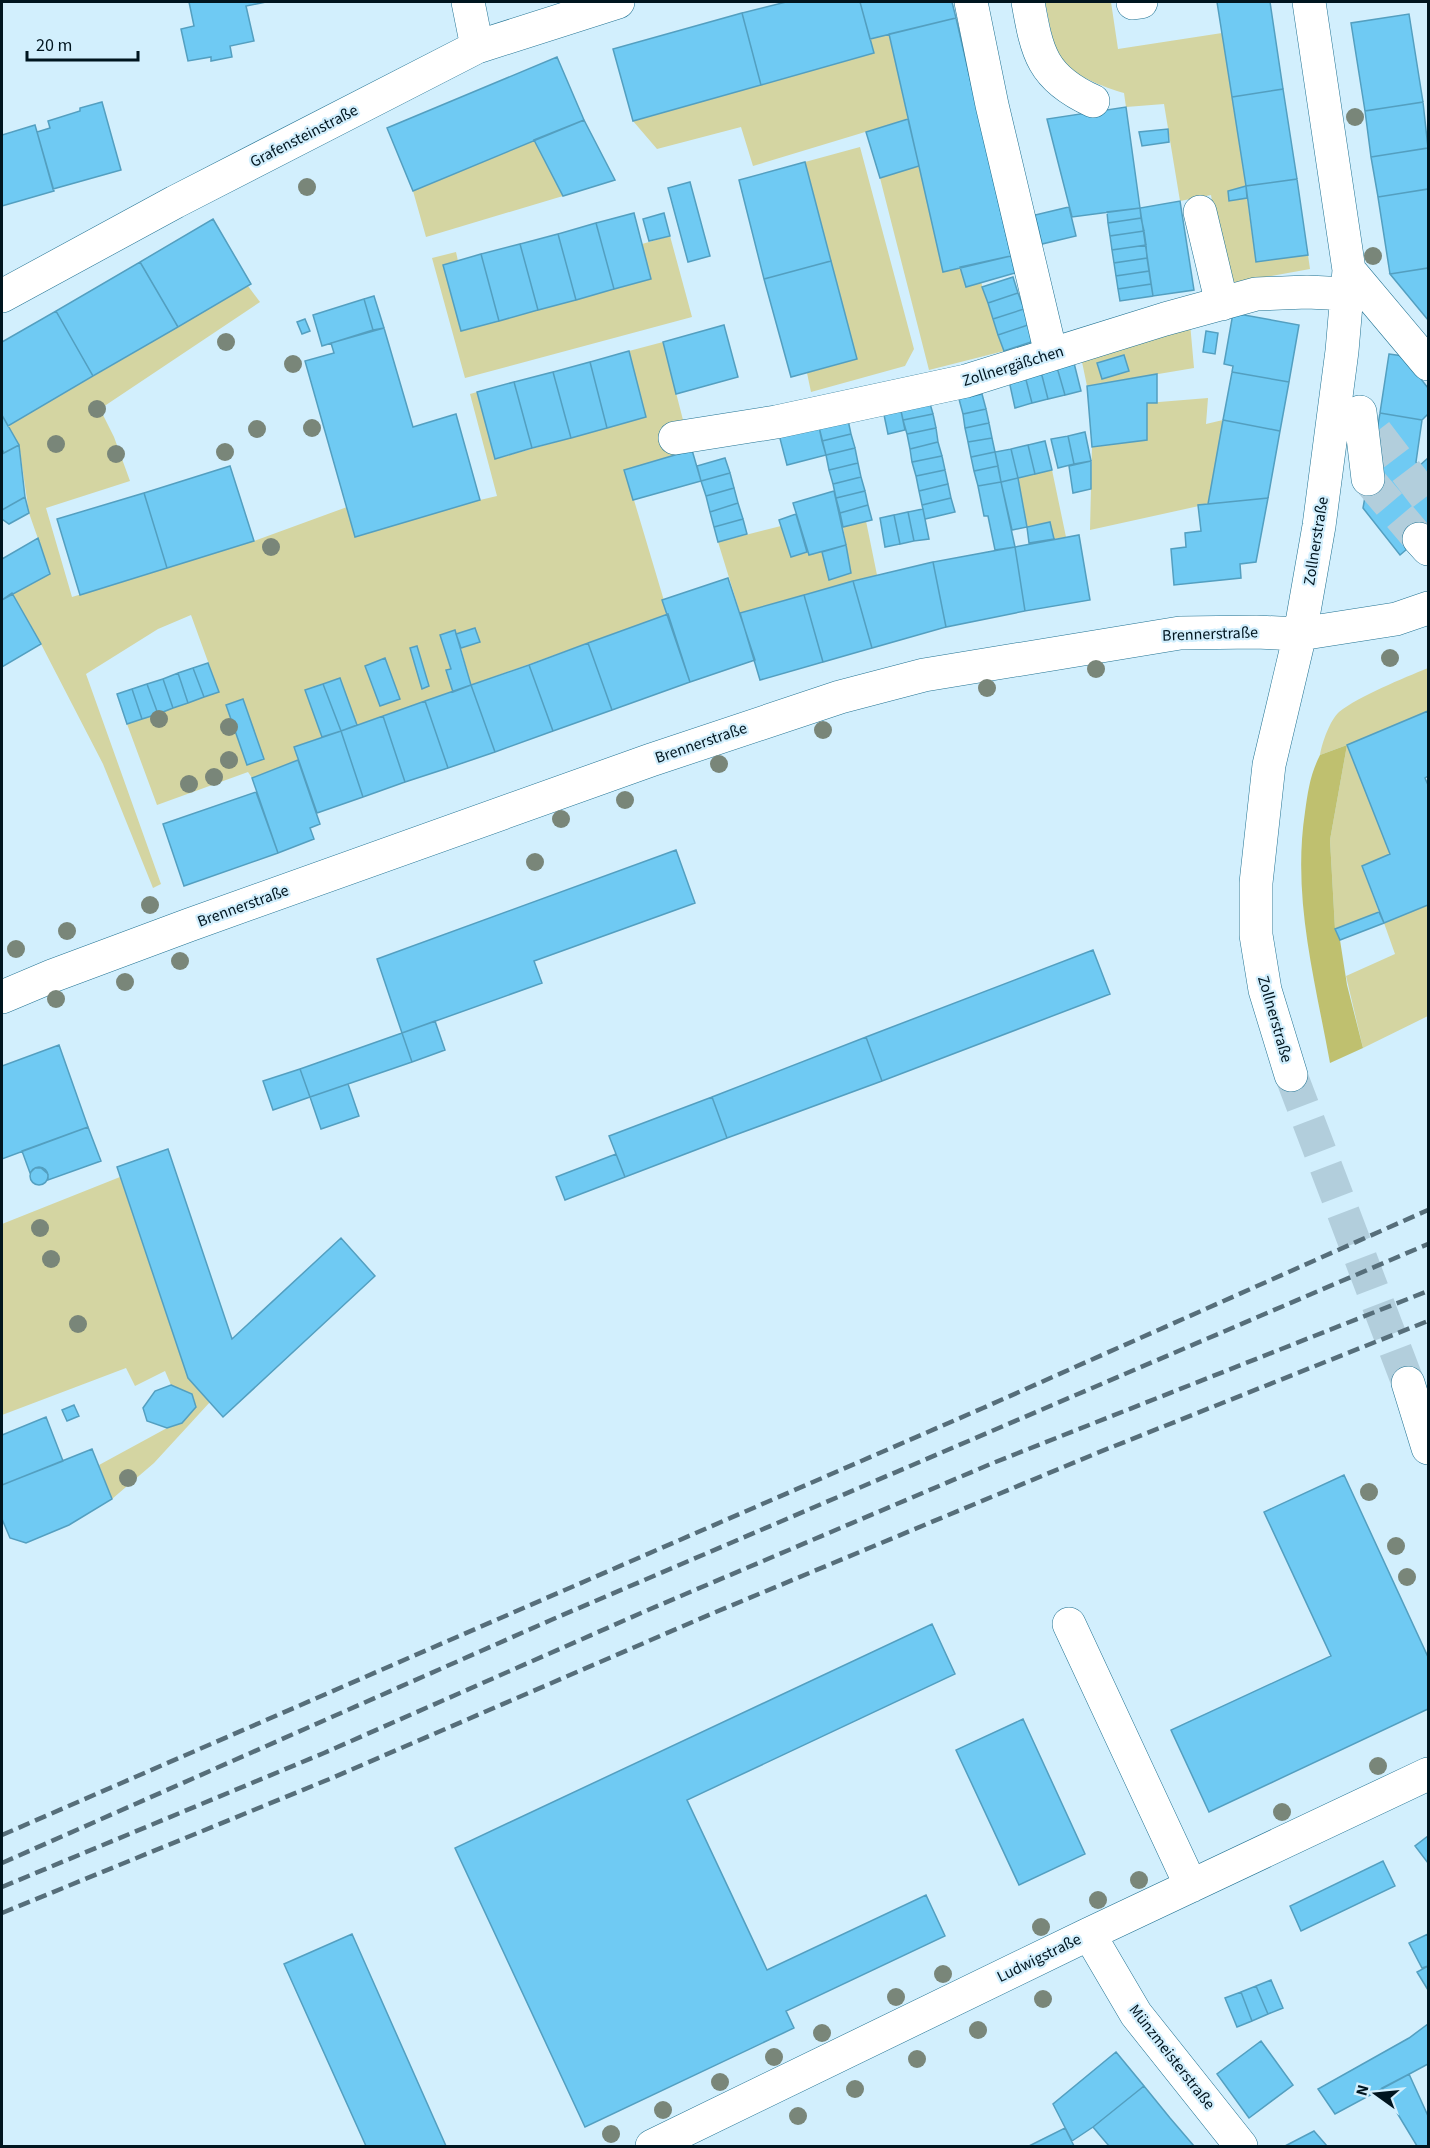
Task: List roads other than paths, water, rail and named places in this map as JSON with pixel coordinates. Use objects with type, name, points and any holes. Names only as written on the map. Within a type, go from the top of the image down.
[{"type":"street","points":[[468,2],[477,47]]},
{"type":"street","name":"Grafensteinstraße","points":[[2,296],[175,202],[477,47],[618,2]]},
{"type":"street","points":[[971,2],[992,105],[1051,354]]},
{"type":"street","points":[[1028,2],[1035,38],[1047,65],[1058,80],[1073,92],[1093,101]]},
{"type":"street","name":"Zollnerstraße","points":[[1291,1075],[1264,990],[1256,935],[1256,883],[1269,765],[1300,634],[1319,526],[1349,282],[1309,2]]},
{"type":"street","points":[[1200,212],[1222,304]]},
{"type":"street","points":[[1349,282],[1428,364]]},
{"type":"street","name":"Zollnergäßchen","points":[[675,438],[776,422],[966,381],[1256,294],[1307,292],[1349,282]]},
{"type":"street","points":[[1338,385],[1368,422],[1368,479]]},
{"type":"street","name":"Brennerstraße","points":[[2,997],[52,976],[210,918],[651,760],[840,697],[924,675],[1180,633],[1300,634],[1396,619],[1428,608]]},
{"type":"street","points":[[1408,1383],[1428,1448]]},
{"type":"street","points":[[1069,1624],[1191,1886]]},
{"type":"street","name":"Ludwigstraße","points":[[652,2146],[1089,1934],[1428,1774]]},
{"type":"street","name":"Münzmeisterstraße","points":[[1089,1934],[1136,2014],[1241,2146]]},
{"type":"tunnel","points":[[1376,432],[1428,500]]},
{"type":"tunnel","points":[[1368,479],[1419,539]]},
{"type":"tunnel","points":[[1291,1075],[1408,1383]]},
{"type":"railway","points":[[2,1835],[983,1408],[1428,1210]]},
{"type":"railway","points":[[2,1863],[551,1620],[1428,1244]]},
{"type":"railway","points":[[2,1887],[324,1753],[648,1610],[993,1463],[1428,1291]]},
{"type":"railway","points":[[2,1913],[332,1778],[711,1614],[1097,1453],[1428,1321]]}]
